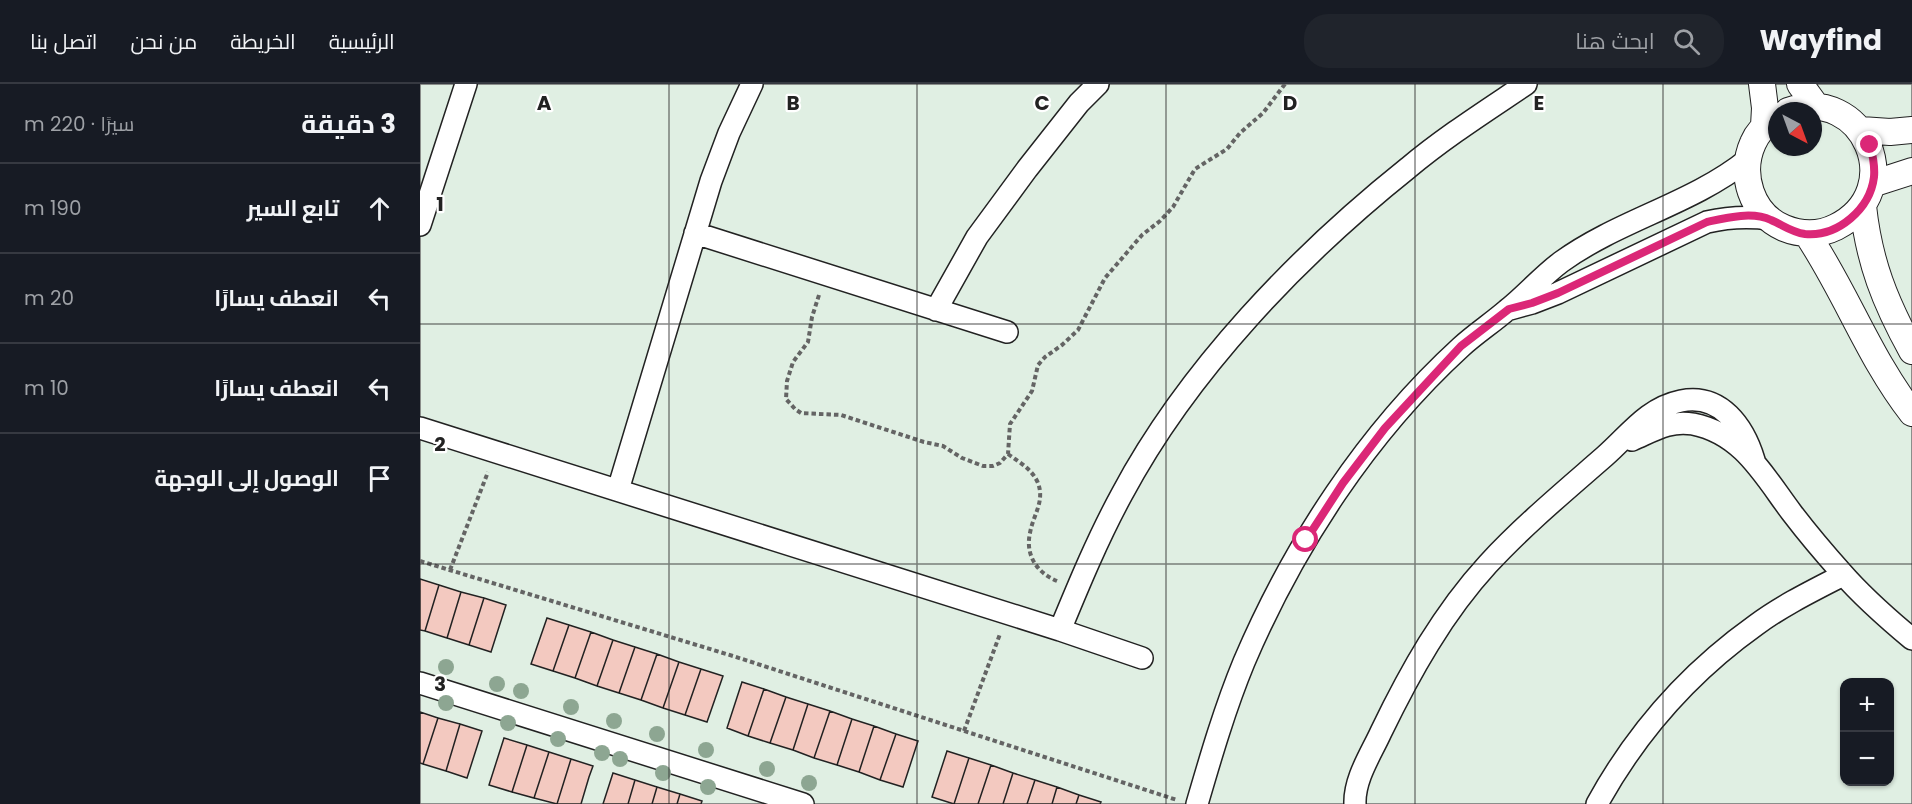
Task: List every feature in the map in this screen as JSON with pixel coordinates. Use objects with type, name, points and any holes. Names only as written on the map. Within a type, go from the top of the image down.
[{"type":"street","points":[[420,225],[466,84]]},
{"type":"street","points":[[618,490],[695,233],[729,133],[752,84]]},
{"type":"street","points":[[936,310],[977,237],[1033,161],[1079,103],[1098,84]]},
{"type":"street","points":[[1060,630],[1095,547],[1122,493],[1155,439],[1212,362],[1290,273],[1368,200],[1452,134],[1526,84]]},
{"type":"street","points":[[1762,84],[1768,114]]},
{"type":"street","points":[[1800,84],[1813,102]]},
{"type":"street","points":[[1822,107],[1848,118],[1861,130],[1870,145],[1874,160],[1868,195],[1868,242],[1880,285],[1912,351]]},
{"type":"street","points":[[1768,124],[1753,142],[1747,160],[1747,176],[1758,207],[1781,227],[1807,234],[1829,231],[1848,221],[1868,195],[1912,171]]},
{"type":"street","points":[[1861,130],[1912,130]]},
{"type":"street","points":[[1187,802],[1220,727],[1244,663],[1273,601],[1306,540],[1343,483],[1385,428],[1461,346],[1509,309],[1534,284],[1562,262],[1593,241],[1720,179],[1747,160]]},
{"type":"street","points":[[1509,309],[1558,293],[1707,222],[1728,217],[1749,216],[1770,219]]},
{"type":"street","points":[[695,233],[1007,332]]},
{"type":"street","points":[[1807,234],[1835,278],[1871,352],[1912,413]]},
{"type":"street","points":[[1355,804],[1357,784],[1401,690],[1420,656],[1464,593],[1487,565],[1522,529],[1620,443],[1668,424],[1692,424],[1721,435],[1754,460],[1843,575],[1912,639]]},
{"type":"street","points":[[420,428],[1007,613],[1142,658]]},
{"type":"street","points":[[1597,804],[1623,761],[1652,722],[1684,686],[1719,653],[1758,624],[1799,598],[1843,575]]},
{"type":"street","points":[[420,683],[803,804]]},
{"type":"path","points":[[450,570],[496,452]]},
{"type":"path","points":[[1008,454],[1033,474],[1040,491],[1038,511],[1030,532],[1028,546],[1032,559],[1039,570],[1050,578],[1077,589]]},
{"type":"path","points":[[420,561],[733,656],[1187,802]]},
{"type":"path","points":[[964,731],[1007,613]]},
{"type":"green space","points":[[420,84],[1912,84],[1912,804],[420,804]]},
{"type":"building","points":[[420,579],[439,585],[425,631],[420,630]]},
{"type":"building","points":[[439,585],[461,592],[447,638],[425,631]]},
{"type":"building","points":[[461,592],[484,598],[469,645],[447,638]]},
{"type":"building","points":[[484,598],[506,605],[491,652],[469,645]]},
{"type":"building","points":[[547,618],[569,625],[553,671],[531,664]]},
{"type":"building","points":[[569,625],[591,632],[575,678],[553,671]]},
{"type":"building","points":[[591,632],[613,640],[597,686],[575,678]]},
{"type":"building","points":[[613,640],[635,647],[619,693],[597,686]]},
{"type":"building","points":[[635,647],[657,654],[641,700],[619,693]]},
{"type":"building","points":[[657,654],[679,662],[663,708],[641,700]]},
{"type":"building","points":[[679,662],[701,669],[685,715],[663,708]]},
{"type":"building","points":[[701,669],[723,676],[707,722],[685,715]]},
{"type":"building","points":[[742,682],[764,689],[748,736],[727,728]]},
{"type":"building","points":[[764,689],[786,697],[770,743],[748,736]]},
{"type":"building","points":[[786,697],[808,704],[793,750],[770,743]]},
{"type":"building","points":[[808,704],[830,711],[814,758],[793,750]]},
{"type":"building","points":[[830,711],[852,719],[837,765],[814,758]]},
{"type":"building","points":[[420,712],[438,718],[423,764],[420,763]]},
{"type":"building","points":[[438,718],[460,724],[446,771],[423,764]]},
{"type":"building","points":[[852,719],[874,726],[859,772],[837,765]]},
{"type":"building","points":[[460,724],[482,731],[467,778],[446,771]]},
{"type":"building","points":[[874,726],[896,734],[880,780],[859,772]]},
{"type":"building","points":[[896,734],[918,741],[903,787],[880,780]]},
{"type":"building","points":[[504,738],[527,745],[512,792],[489,785]]},
{"type":"building","points":[[527,745],[549,752],[534,798],[512,792]]},
{"type":"building","points":[[947,751],[969,758],[954,804],[932,797]]},
{"type":"building","points":[[549,752],[571,759],[557,804],[534,798]]},
{"type":"building","points":[[969,758],[991,765],[978,804],[954,804]]},
{"type":"building","points":[[571,759],[593,766],[581,804],[557,804]]},
{"type":"building","points":[[991,765],[1013,773],[1003,804],[978,804]]},
{"type":"building","points":[[613,773],[635,780],[628,804],[603,804]]},
{"type":"building","points":[[1013,773],[1035,780],[1027,804],[1003,804]]},
{"type":"building","points":[[635,780],[657,787],[652,804],[628,804]]},
{"type":"building","points":[[1035,780],[1057,787],[1052,804],[1027,804]]},
{"type":"building","points":[[657,787],[680,794],[677,804],[652,804]]},
{"type":"building","points":[[1057,787],[1079,795],[1076,804],[1052,804]]},
{"type":"building","points":[[680,794],[702,801],[701,804],[677,804]]},
{"type":"building","points":[[1079,795],[1101,802],[1100,804],[1076,804]]},
{"type":"route","points":[[1306,540],[1343,483],[1385,428],[1461,346],[1509,309],[1558,293],[1707,222],[1728,217],[1749,216],[1770,219],[1794,232],[1807,234],[1829,231],[1848,221],[1863,206],[1870,192],[1874,176],[1874,160],[1870,145]]}]
